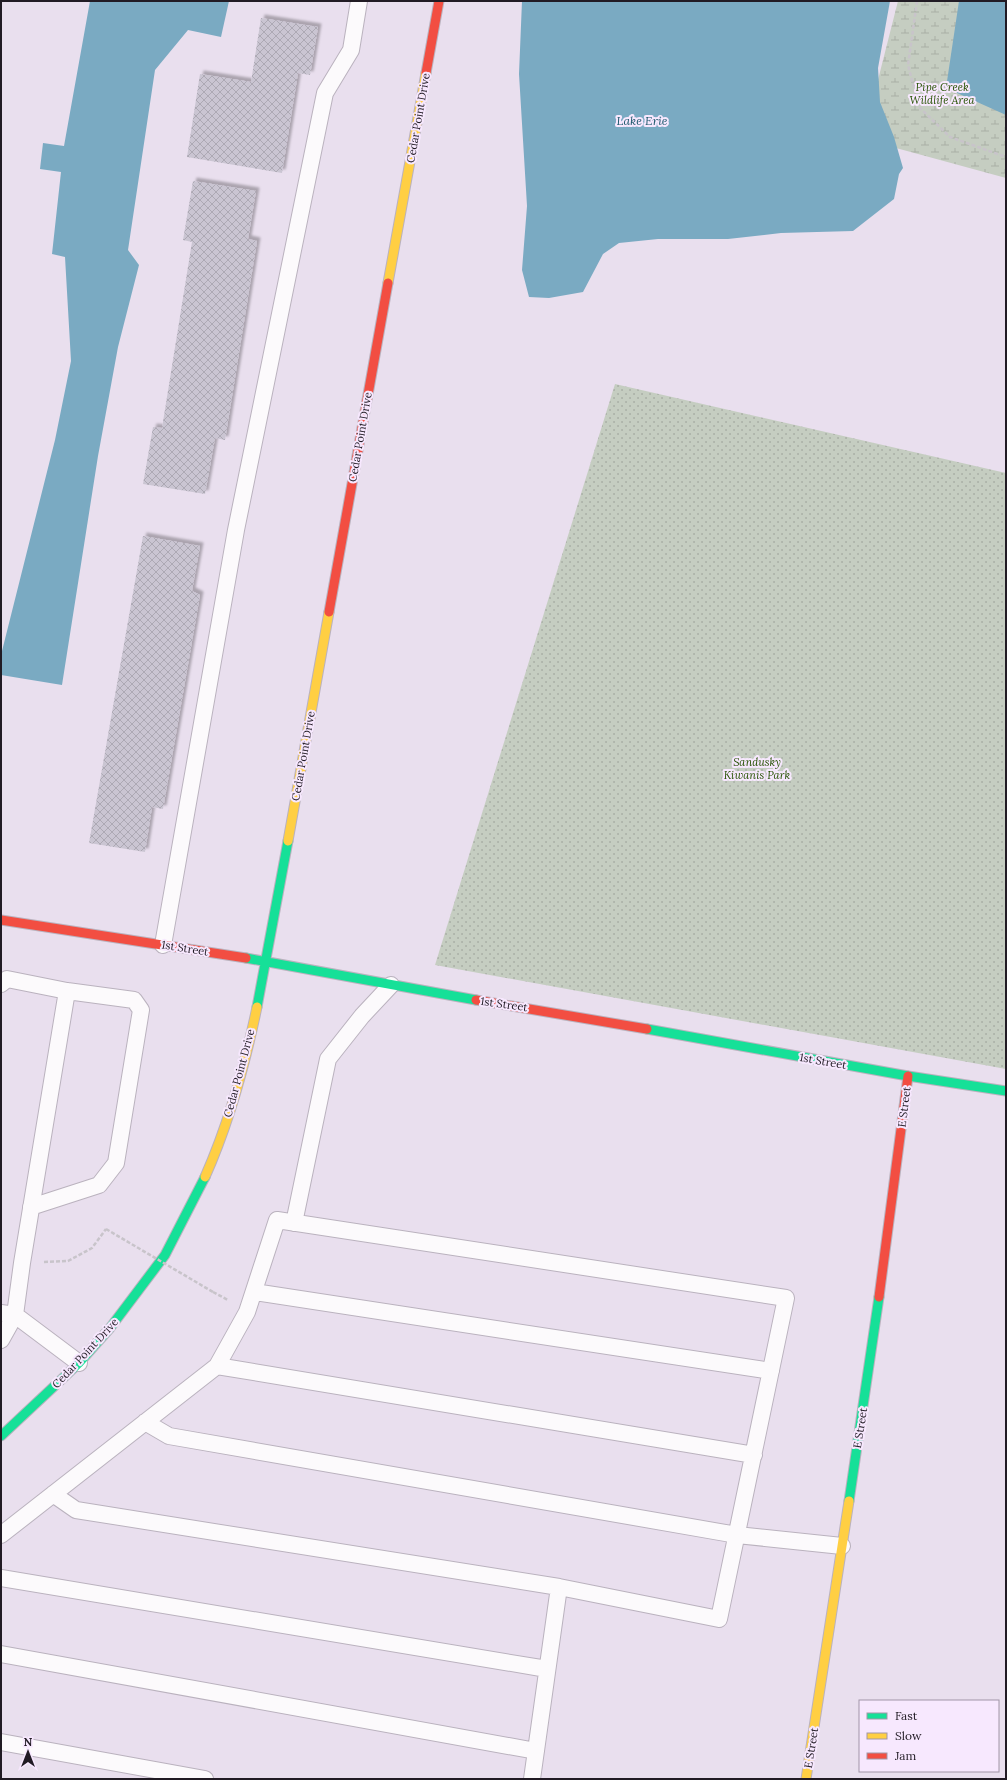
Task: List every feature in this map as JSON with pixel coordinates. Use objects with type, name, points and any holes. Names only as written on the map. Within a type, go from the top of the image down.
[{"type":"main road","name":"Cedar Point Drive","points":[[1,1436],[22,1419],[79,1362],[115,1322],[165,1255],[218,1150],[247,1054],[266,961],[439,1]]},
{"type":"main road","name":"1st Street","points":[[1,920],[266,961],[391,985],[908,1076],[1006,1091]]},
{"type":"main road","name":"E Street","points":[[806,1779],[870,1365],[908,1076]]},
{"type":"lane","points":[[163,945],[236,530],[325,93],[351,50],[359,1]]},
{"type":"lane","points":[[1,984],[7,979],[67,991],[134,1000],[141,1010],[116,1163],[99,1185],[31,1207]]},
{"type":"lane","points":[[294,1223],[328,1060],[362,1016],[391,985]]},
{"type":"lane","points":[[1,1340],[22,1263],[67,991]]},
{"type":"lane","points":[[1,1535],[53,1494],[145,1422],[217,1366],[247,1312],[277,1220],[786,1298],[719,1619],[559,1587],[76,1510],[53,1494]]},
{"type":"lane","points":[[254,1292],[771,1370]]},
{"type":"lane","points":[[8,1314],[79,1362]]},
{"type":"lane","points":[[217,1366],[754,1455]]},
{"type":"lane","points":[[145,1422],[169,1436],[737,1535],[842,1546]]},
{"type":"lane","points":[[1,1578],[547,1669]]},
{"type":"lane","points":[[532,1779],[559,1587]]},
{"type":"lane","points":[[1,1654],[536,1751]]},
{"type":"lane","points":[[1,1742],[205,1779]]},
{"type":"path","points":[[917,1],[908,65],[919,107],[950,137],[1006,157]]},
{"type":"path","points":[[22,1263],[68,1261],[92,1248],[106,1229],[213,1292]]},
{"type":"green space","name":"Pipe Creek Wildlife Area","points":[[898,1],[1006,1],[1006,178],[863,139]]},
{"type":"green space","name":"Sandusky Kiwanis Park","points":[[615,384],[1006,473],[1006,1069],[435,965]]},
{"type":"water","points":[[90,1],[229,1],[221,37],[188,30],[155,70],[128,250],[139,265],[118,347],[98,456],[62,685],[1,675],[1,655],[55,440],[71,361],[65,257],[52,254],[61,172],[40,169],[43,143],[64,146]]},
{"type":"water","name":"Lake Erie","points":[[522,1],[890,1],[878,68],[880,102],[894,137],[903,168],[899,174],[894,199],[853,231],[781,233],[728,239],[658,239],[619,243],[603,254],[583,292],[549,298],[529,297],[522,270],[527,206],[519,74]]},
{"type":"water","points":[[959,1],[1006,1],[1006,115],[946,88]]},
{"type":"building","points":[[261,18],[318,27],[310,75],[298,73],[282,173],[187,157],[200,74],[251,82]]},
{"type":"building","points":[[193,181],[256,191],[248,239],[257,241],[225,440],[215,438],[205,494],[143,484],[153,427],[162,428],[192,242],[183,240]]},
{"type":"building","points":[[143,536],[200,546],[192,591],[200,595],[163,809],[152,807],[145,852],[89,843]]},
{"type":"traffic: fast","points":[[257,1007],[288,841]]},
{"type":"traffic: fast","points":[[246,958],[476,1000]]},
{"type":"traffic: fast","points":[[647,1029],[908,1076],[1006,1091]]},
{"type":"traffic: fast","points":[[1,1436],[79,1363],[110,1328],[165,1255],[205,1177]]},
{"type":"traffic: fast","points":[[849,1501],[879,1297]]},
{"type":"traffic: slow","points":[[388,283],[426,73]]},
{"type":"traffic: slow","points":[[288,841],[329,612]]},
{"type":"traffic: slow","points":[[205,1177],[222,1136],[236,1094],[257,1007]]},
{"type":"traffic: slow","points":[[806,1779],[849,1501]]},
{"type":"traffic: jam","points":[[426,73],[439,1]]},
{"type":"traffic: jam","points":[[329,612],[388,283]]},
{"type":"traffic: jam","points":[[1,920],[246,958]]},
{"type":"traffic: jam","points":[[476,1000],[647,1029]]},
{"type":"traffic: jam","points":[[879,1297],[908,1076]]}]
